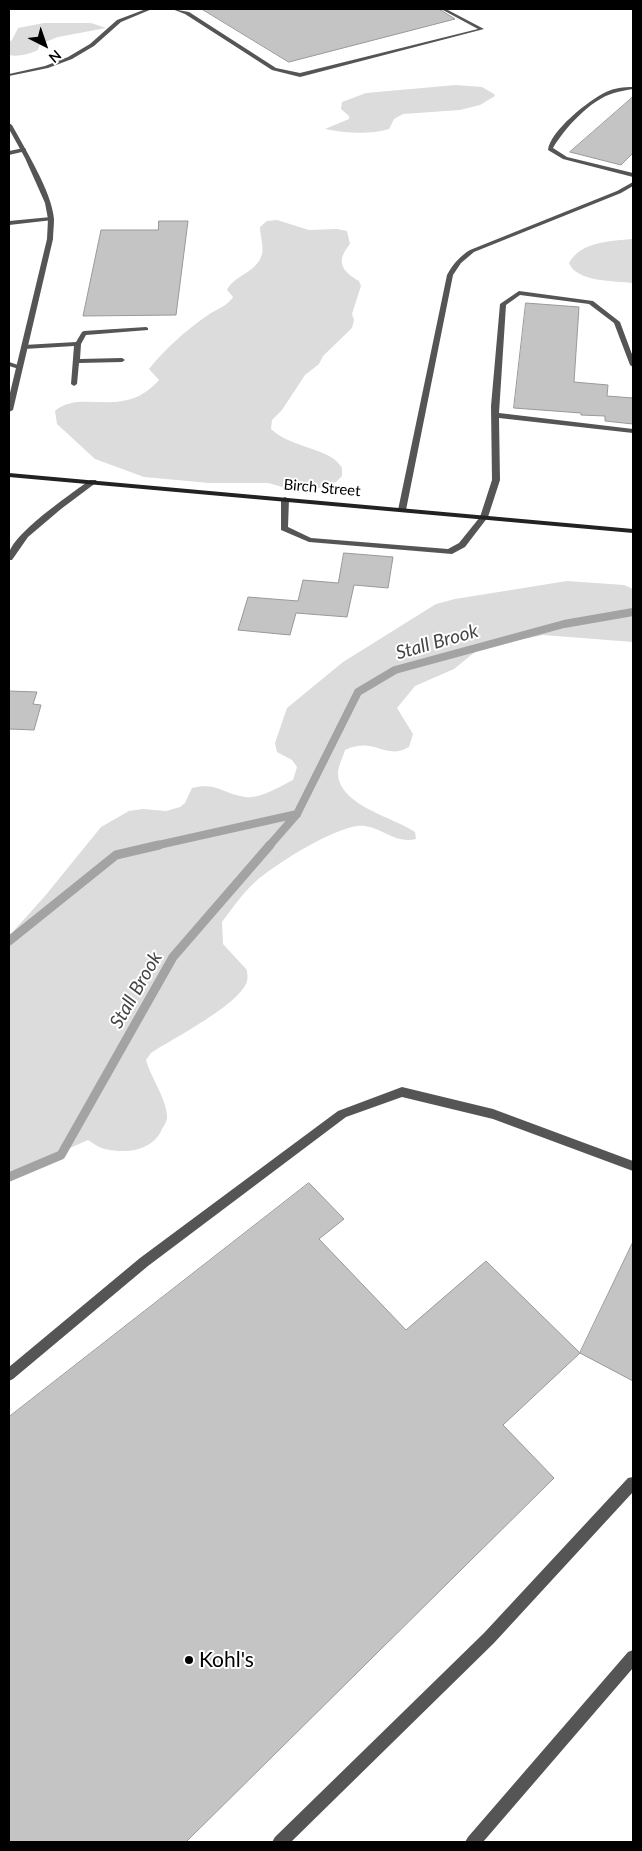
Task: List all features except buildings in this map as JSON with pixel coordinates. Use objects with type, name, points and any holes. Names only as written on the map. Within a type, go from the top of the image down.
[{"type":"street","points":[[9,75],[46,67],[70,58],[92,45],[119,21],[150,9]]},
{"type":"street","points":[[174,9],[187,13],[274,69],[300,75],[482,29],[443,9]]},
{"type":"street","points":[[633,88],[608,93],[575,117],[554,139],[550,148],[565,158],[633,175]]},
{"type":"street","points":[[9,125],[24,150],[48,203],[51,219],[50,239],[9,410]]},
{"type":"street","points":[[9,153],[24,150]]},
{"type":"street","points":[[402,510],[450,275],[455,265],[461,258],[472,251],[619,192],[633,184]]},
{"type":"street","points":[[9,223],[51,219]]},
{"type":"street","points":[[285,498],[284,528],[309,540],[449,552],[462,545],[484,517],[496,480],[495,415],[503,304],[518,294],[591,302],[617,322],[633,365]]},
{"type":"street","points":[[74,384],[78,344],[84,333],[146,329]]},
{"type":"street","points":[[24,347],[78,344]]},
{"type":"street","points":[[77,361],[122,360]]},
{"type":"street","points":[[9,364],[19,366]]},
{"type":"street","points":[[495,415],[633,432]]},
{"type":"street","name":"Birch Street","points":[[9,475],[285,498],[633,531]]},
{"type":"street","points":[[9,558],[25,535],[58,507],[93,482]]},
{"type":"street","points":[[9,1376],[144,1262],[342,1114],[402,1092],[493,1114],[633,1166]]},
{"type":"street","points":[[280,1842],[489,1638],[633,1483]]},
{"type":"street","points":[[473,1842],[633,1657]]},
{"type":"shaded area","points":[[44,23],[91,23],[106,28],[58,37],[40,44],[38,50],[31,53],[9,55],[9,42],[18,28]]},
{"type":"shaded area","points":[[456,85],[482,87],[495,96],[480,105],[460,110],[403,114],[394,119],[389,129],[381,131],[357,133],[325,129],[349,119],[349,116],[341,109],[342,102],[366,93]]},
{"type":"shaded area","points":[[277,220],[309,230],[337,229],[347,231],[350,244],[345,250],[342,266],[348,274],[359,281],[361,286],[352,314],[354,320],[352,328],[323,356],[319,364],[305,375],[282,410],[272,420],[271,429],[289,441],[329,456],[342,468],[342,476],[336,482],[319,488],[297,491],[268,483],[209,483],[144,477],[95,459],[57,424],[55,411],[66,405],[78,402],[117,402],[131,399],[145,392],[159,380],[149,369],[191,327],[231,300],[233,297],[227,290],[230,285],[251,270],[262,254],[260,227],[267,221]]},
{"type":"shaded area","points":[[633,239],[633,283],[588,277],[573,269],[569,263],[581,250],[589,246]]},
{"type":"shaded area","points":[[567,581],[624,585],[633,589],[633,642],[543,635],[480,648],[454,669],[415,686],[397,708],[413,734],[409,747],[401,751],[393,751],[355,746],[345,750],[338,773],[340,784],[347,794],[368,809],[415,832],[416,839],[402,840],[365,826],[354,827],[340,831],[307,847],[276,866],[254,883],[222,922],[223,944],[247,970],[247,981],[242,990],[220,1010],[151,1053],[146,1060],[167,1111],[166,1121],[158,1136],[146,1146],[130,1151],[98,1147],[88,1140],[9,1175],[9,936],[45,896],[101,827],[129,811],[143,809],[166,811],[180,807],[185,803],[192,788],[208,786],[237,796],[251,797],[269,792],[293,780],[297,767],[292,760],[277,752],[275,743],[287,708],[343,662],[436,604],[455,599]]},
{"type":"waterway","name":"Stall Brook","points":[[297,814],[358,692],[395,670],[564,624],[633,612]]},
{"type":"waterway","name":"Stall Brook","points":[[154,846],[297,814]]},
{"type":"waterway","name":"Stall Brook","points":[[269,846],[297,814]]},
{"type":"waterway","name":"Stall Brook","points":[[9,941],[116,855],[159,845]]},
{"type":"waterway","name":"Stall Brook","points":[[9,1177],[61,1155],[173,957],[270,845]]},
{"type":"place","name":"Kohl's","points":[[189,1660]]}]
